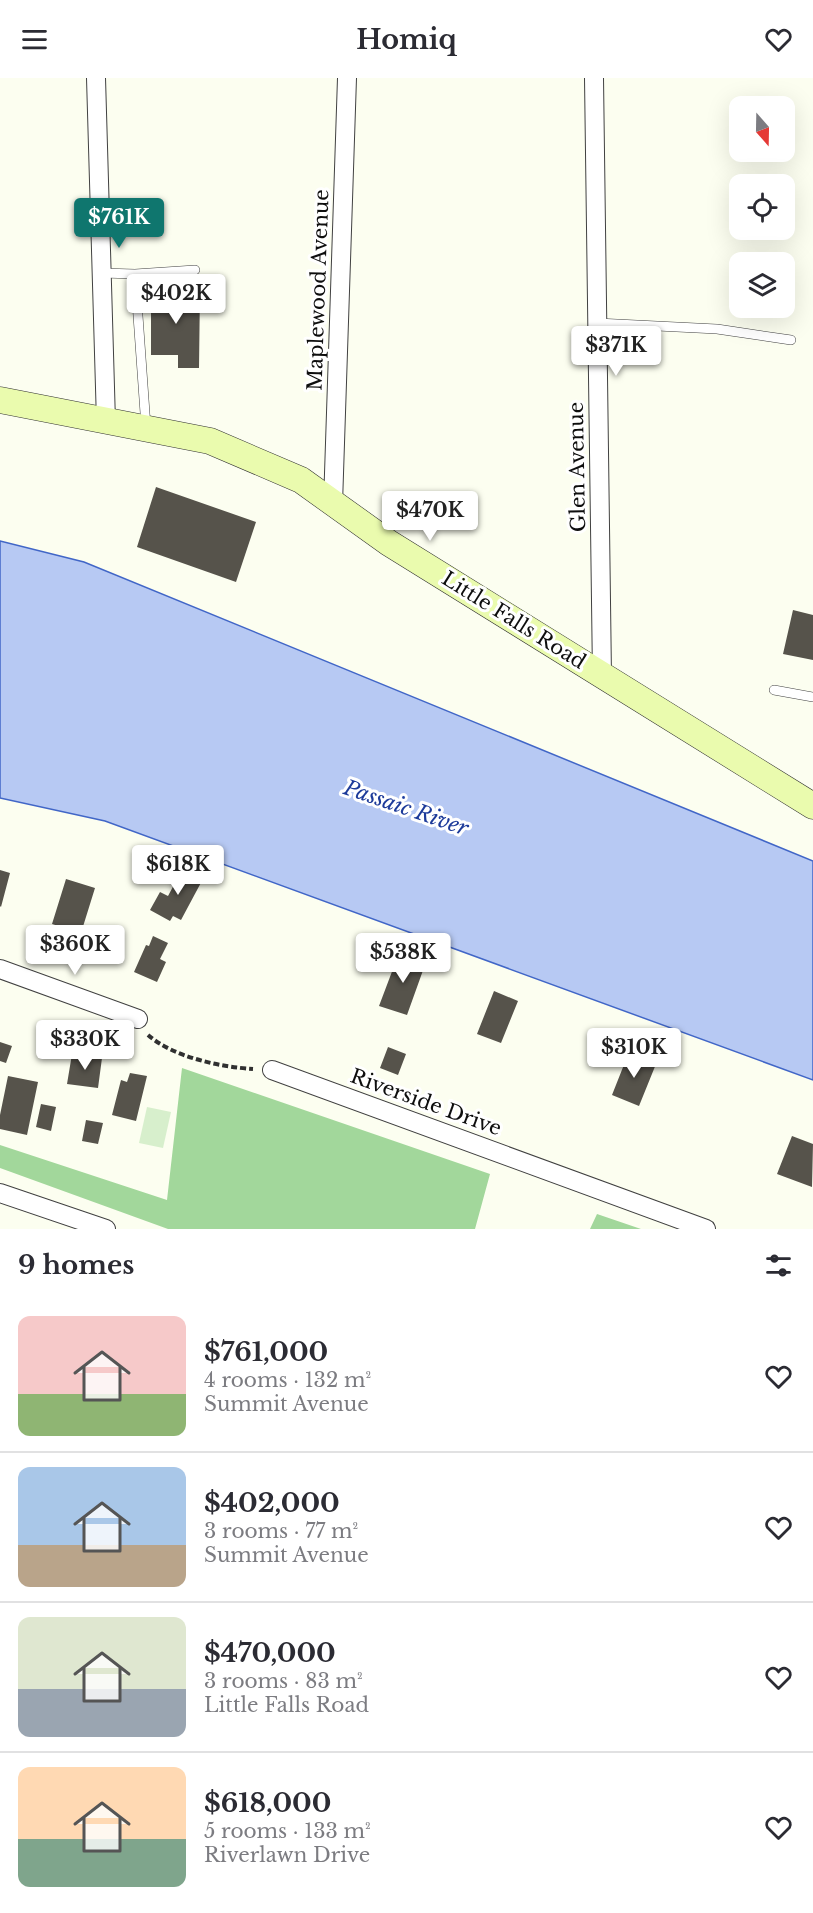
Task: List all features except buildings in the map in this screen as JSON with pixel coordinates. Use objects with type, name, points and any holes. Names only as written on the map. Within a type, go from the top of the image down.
[{"type":"street","points":[[96,78],[106,422]]},
{"type":"street","name":"Maplewood Avenue","points":[[333,504],[347,78]]},
{"type":"street","name":"Glen Avenue","points":[[594,78],[602,676]]},
{"type":"street","name":"Little Falls Road","points":[[0,400],[210,441],[301,480],[389,543],[813,806]]},
{"type":"street","points":[[0,969],[138,1019]]},
{"type":"street","name":"Riverside Drive","points":[[272,1070],[706,1229]]},
{"type":"street","points":[[0,1193],[106,1229]]},
{"type":"lane","points":[[102,273],[135,274],[195,270]]},
{"type":"lane","points":[[135,274],[146,429]]},
{"type":"lane","points":[[597,323],[717,329],[791,340]]},
{"type":"lane","points":[[774,690],[813,697]]},
{"type":"path","points":[[138,1019],[144,1031],[156,1042],[174,1050],[209,1063],[272,1070]]},
{"type":"green space","points":[[182,1068],[490,1174],[475,1229],[168,1229],[0,1168],[0,1145],[167,1200]]},
{"type":"green space","points":[[147,1107],[171,1112],[163,1148],[139,1143]]},
{"type":"green space","points":[[597,1214],[641,1229],[590,1229]]},
{"type":"water","name":"Passaic River","points":[[0,541],[84,562],[813,861],[813,1080],[105,821],[0,798]]}]
